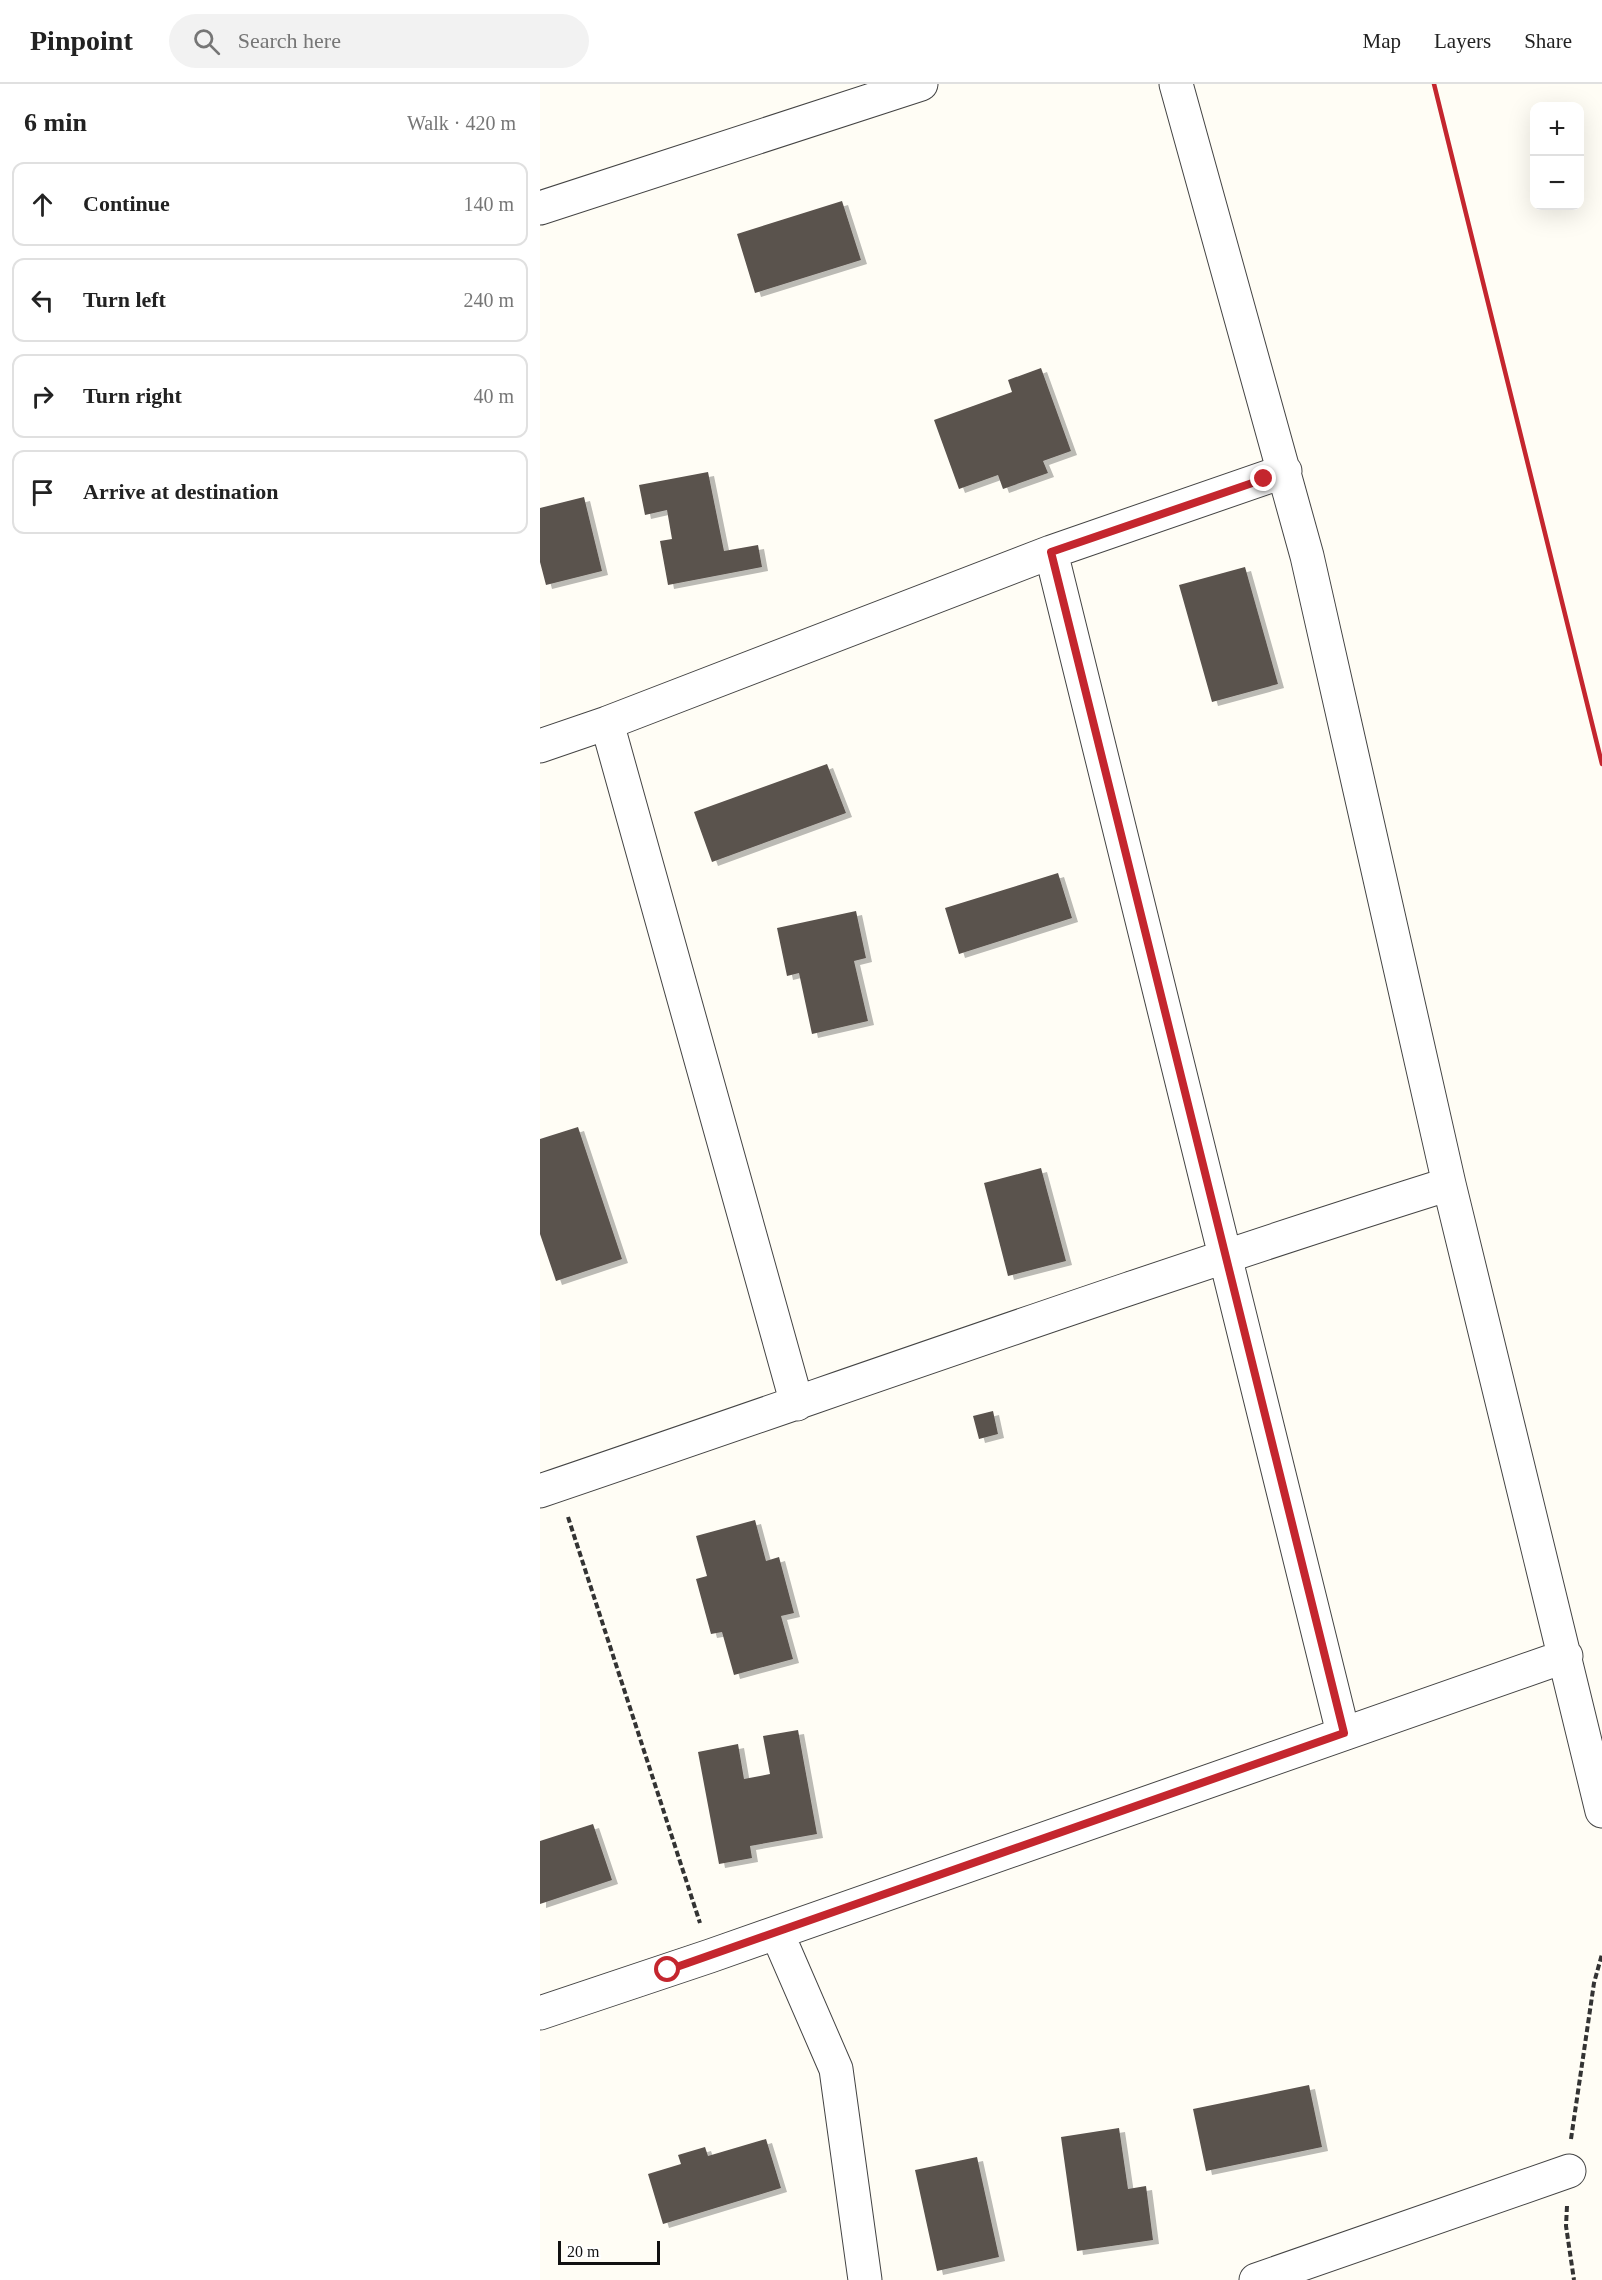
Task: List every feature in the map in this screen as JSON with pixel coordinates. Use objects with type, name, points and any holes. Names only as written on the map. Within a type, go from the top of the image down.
[{"type":"street","points":[[540,208],[921,84]]},
{"type":"street","points":[[1176,84],[1285,471],[1449,1184],[1602,1811]]},
{"type":"street","points":[[540,746],[607,723],[1051,552],[1285,471]]},
{"type":"street","points":[[1051,552],[1344,1733]]},
{"type":"street","points":[[607,723],[797,1404]]},
{"type":"street","points":[[549,1488],[1225,1254],[1449,1184]]},
{"type":"street","points":[[540,2013],[777,1933],[1566,1656]]},
{"type":"street","points":[[777,1933],[836,2069],[866,2280]]},
{"type":"street","points":[[1256,2280],[1569,2171]]},
{"type":"path","points":[[549,1488],[710,1956]]},
{"type":"path","points":[[1574,2280],[1566,2226],[1569,2171],[1593,1995],[1602,1954]]},
{"type":"building","points":[[842,201],[861,260],[755,293],[737,234]]},
{"type":"building","points":[[1041,368],[1071,451],[1043,461],[1048,473],[1003,489],[998,475],[959,489],[934,420],[1012,392],[1008,380]]},
{"type":"building","points":[[708,472],[724,551],[758,545],[762,567],[668,585],[660,541],[672,539],[667,510],[645,515],[639,485]]},
{"type":"building","points":[[584,497],[602,571],[546,585],[540,562],[540,508]]},
{"type":"building","points":[[1245,567],[1278,684],[1212,702],[1179,585]]},
{"type":"building","points":[[827,764],[846,813],[712,862],[694,812]]},
{"type":"building","points":[[1058,873],[1072,918],[959,954],[945,908]]},
{"type":"building","points":[[856,911],[866,958],[854,961],[868,1021],[812,1034],[799,973],[787,976],[777,928]]},
{"type":"building","points":[[578,1127],[622,1259],[556,1281],[540,1234],[540,1139]]},
{"type":"building","points":[[1041,1168],[1066,1261],[1008,1276],[984,1183]]},
{"type":"building","points":[[993,1411],[998,1434],[979,1439],[973,1416]]},
{"type":"building","points":[[755,1520],[766,1561],[779,1557],[794,1613],[781,1616],[793,1659],[734,1675],[722,1632],[711,1634],[696,1579],[707,1576],[696,1536]]},
{"type":"building","points":[[798,1730],[817,1834],[750,1846],[752,1858],[719,1864],[698,1752],[738,1744],[744,1779],[770,1774],[763,1736]]},
{"type":"building","points":[[593,1824],[612,1880],[540,1904],[540,1841]]},
{"type":"building","points":[[1309,2085],[1322,2147],[1206,2171],[1193,2109]]},
{"type":"building","points":[[1119,2128],[1128,2189],[1146,2186],[1153,2240],[1077,2251],[1061,2137]]},
{"type":"building","points":[[766,2139],[781,2188],[663,2224],[648,2174],[681,2164],[678,2155],[705,2147],[708,2156]]},
{"type":"building","points":[[977,2157],[999,2257],[937,2271],[915,2170]]},
{"type":"railway","points":[[1434,84],[1602,764]]},
{"type":"route","points":[[668,1970],[1344,1733],[1051,552],[1264,479]]}]
